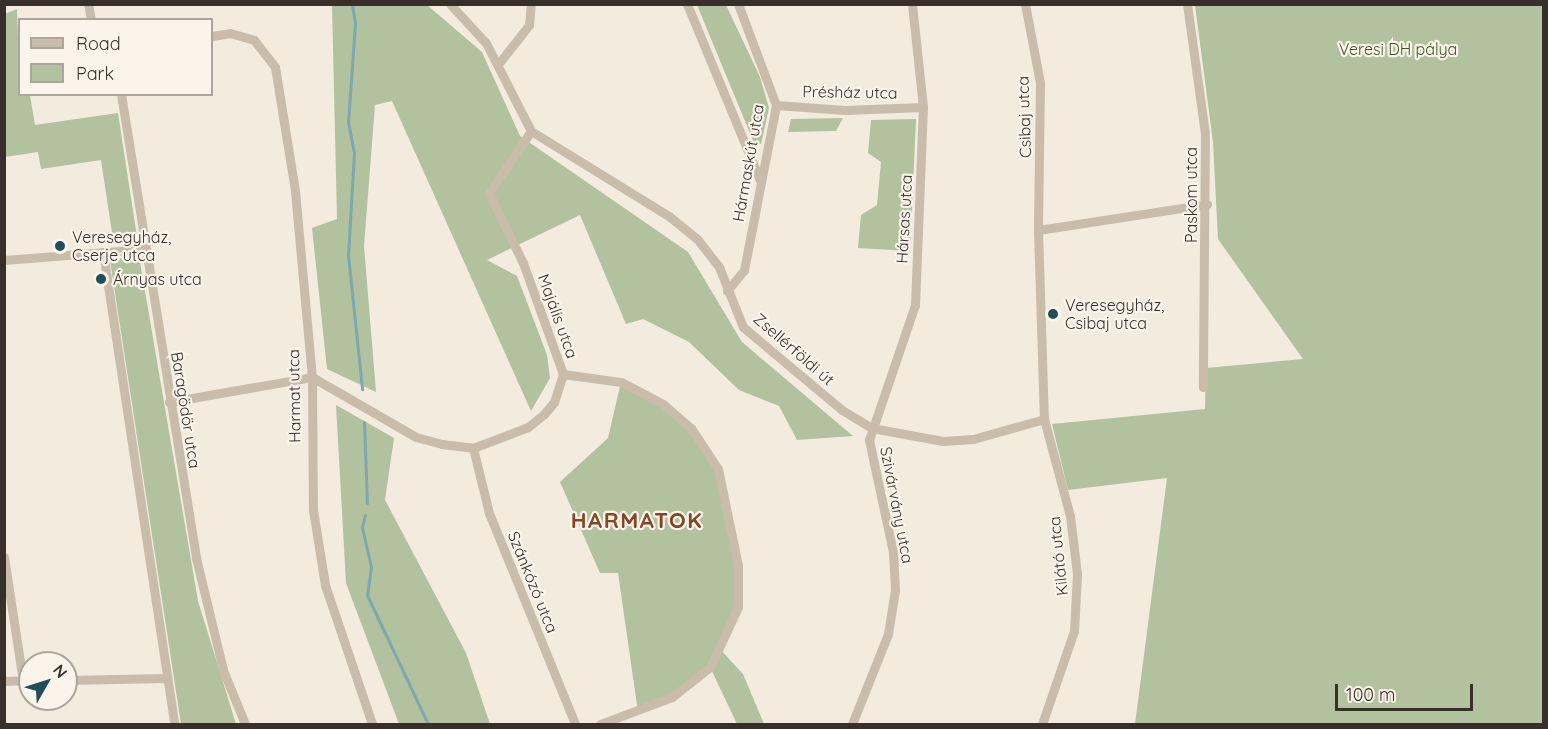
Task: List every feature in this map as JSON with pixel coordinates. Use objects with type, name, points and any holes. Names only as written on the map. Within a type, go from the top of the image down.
[{"type":"street","points":[[450,4],[499,63],[531,131]]},
{"type":"street","points":[[499,63],[529,25],[531,4]]},
{"type":"street","points":[[687,4],[760,180]]},
{"type":"street","name":"Hármaskút utca","points":[[727,291],[744,270],[776,105],[738,4]]},
{"type":"street","name":"Hársas utca","points":[[872,428],[915,305],[923,107],[912,4]]},
{"type":"street","name":"Csibaj utca","points":[[1025,4],[1040,83],[1038,230],[1044,418]]},
{"type":"street","name":"Paskom utca","points":[[1187,4],[1205,133],[1207,204],[1203,387]]},
{"type":"street","name":"Harmat utca","points":[[213,36],[231,33],[254,40],[275,67],[295,191],[312,376],[312,499],[325,585],[372,724]]},
{"type":"street","name":"Baragödör utca","points":[[121,96],[196,558],[223,670],[244,724]]},
{"type":"street","name":"Présház utca","points":[[776,105],[845,110],[923,107]]},
{"type":"street","name":"Zsellérföldi út","points":[[531,131],[670,217],[719,267],[743,327],[842,410],[872,428],[943,441],[973,439],[1044,418]]},
{"type":"street","name":"Majális utca","points":[[473,448],[519,432],[544,414],[554,402],[563,374],[523,263],[489,193],[531,131]]},
{"type":"street","points":[[1038,230],[1207,204]]},
{"type":"street","points":[[4,260],[145,249]]},
{"type":"street","points":[[103,252],[174,724]]},
{"type":"street","points":[[563,374],[621,382],[663,404],[691,428],[718,469],[738,566],[738,607],[710,667],[672,697],[600,724]]},
{"type":"street","points":[[169,402],[312,376],[416,437],[473,448]]},
{"type":"street","name":"Kilátó utca","points":[[1042,724],[1064,669],[1077,602],[1070,516],[1044,418]]},
{"type":"street","name":"Szivárvány utca","points":[[852,724],[888,634],[895,590],[893,552],[869,440],[872,428]]},
{"type":"street","name":"Szánkózó utca","points":[[473,448],[489,513],[575,724]]},
{"type":"street","points":[[4,557],[21,651]]},
{"type":"street","points":[[78,680],[167,678]]},
{"type":"green space","points":[[332,5],[427,5],[482,52],[520,136],[688,252],[742,342],[853,436],[797,440],[779,406],[739,390],[689,342],[643,319],[626,324],[580,215],[487,260],[517,276],[547,355],[550,378],[531,411],[392,101],[375,105],[364,246],[376,392],[327,369],[312,228],[337,219]]},
{"type":"green space","points":[[697,5],[726,5],[760,77],[769,108],[761,144],[754,143]]},
{"type":"green space","name":"Veresi DH pálya","points":[[1195,5],[1543,5],[1543,724],[1135,724],[1167,478],[1068,490],[1052,424],[1205,409],[1206,368],[1303,359],[1218,239],[1213,142]]},
{"type":"green space","points":[[17,9],[18,96],[30,96],[35,125],[118,113],[137,237],[113,239],[101,160],[41,169],[38,152],[5,157],[5,14]]},
{"type":"green space","points":[[843,118],[836,131],[788,132],[791,119]]},
{"type":"green space","points":[[916,119],[910,251],[858,248],[861,215],[877,205],[881,162],[868,153],[871,120]]},
{"type":"green space","points":[[139,256],[198,601],[236,724],[181,724],[110,260]]},
{"type":"green space","points":[[621,382],[671,411],[717,466],[740,590],[719,648],[743,674],[764,724],[737,724],[710,667],[672,697],[638,712],[618,573],[600,573],[560,482],[608,438]]},
{"type":"green space","points":[[336,405],[394,438],[385,500],[466,653],[490,724],[399,724],[346,583]]},
{"type":"waterway","points":[[352,4],[355,23],[348,122],[354,152],[348,255],[362,389]]},
{"type":"waterway","points":[[364,422],[367,503]]},
{"type":"waterway","points":[[365,515],[362,527],[371,567],[367,595],[428,724]]},
{"type":"place","name":"Veresegyház, Cserje utca","points":[[60,246]]},
{"type":"place","name":"Árnyas utca","points":[[101,279]]},
{"type":"place","name":"Veresegyház, Csibaj utca","points":[[1053,314]]},
{"type":"district","name":"HARMATOK","points":[[637,521]]}]
